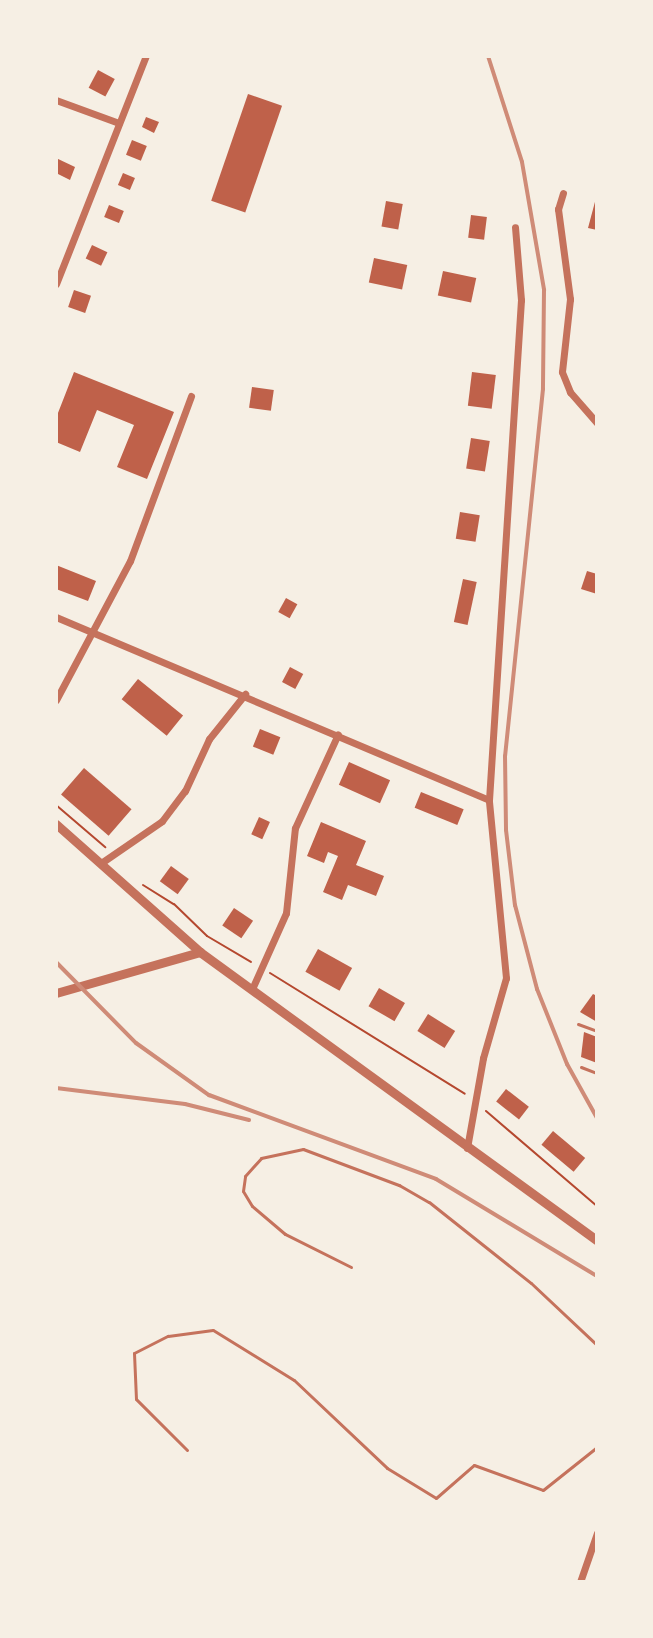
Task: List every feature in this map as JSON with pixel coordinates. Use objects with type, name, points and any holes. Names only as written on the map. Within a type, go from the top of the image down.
[{"type":"street","points":[[56,284],[146,56]]},
{"type":"street","points":[[56,100],[119,123]]},
{"type":"street","points":[[563,193],[558,209],[570,299],[562,372],[570,392],[597,423]]},
{"type":"street","points":[[467,1148],[475,1101],[506,978],[489,800],[521,300],[515,227]]},
{"type":"street","points":[[56,700],[130,561],[191,396]]},
{"type":"street","points":[[56,617],[245,694],[489,800]]},
{"type":"street","points":[[101,863],[162,821],[185,791],[209,739],[245,694]]},
{"type":"street","points":[[252,989],[286,913],[295,828],[338,734]]},
{"type":"street","points":[[56,824],[200,952],[597,1240]]},
{"type":"street","points":[[56,993],[200,952]]},
{"type":"street","points":[[580,1582],[597,1533]]},
{"type":"lane","points":[[578,1024],[597,1031]]},
{"type":"lane","points":[[581,1067],[597,1073]]},
{"type":"lane","points":[[351,1267],[285,1234],[252,1206],[243,1191],[245,1176],[261,1158],[303,1149],[399,1185],[429,1202],[531,1283],[597,1345]]},
{"type":"lane","points":[[187,1450],[136,1399],[134,1353],[168,1336],[213,1330],[294,1380],[387,1468],[436,1498],[474,1465],[543,1490],[597,1447]]},
{"type":"path","points":[[56,805],[113,853]]},
{"type":"path","points":[[139,883],[174,904],[207,936],[262,967],[475,1101],[597,1206]]},
{"type":"building","points":[[98,70],[115,79],[105,97],[89,88]]},
{"type":"building","points":[[248,94],[282,106],[245,213],[211,201]]},
{"type":"building","points":[[146,117],[159,122],[154,133],[142,127]]},
{"type":"building","points":[[132,140],[147,146],[141,161],[126,155]]},
{"type":"building","points":[[56,158],[75,167],[70,180],[56,173]]},
{"type":"building","points":[[123,173],[135,178],[130,190],[118,185]]},
{"type":"building","points":[[597,198],[597,230],[588,228]]},
{"type":"building","points":[[386,201],[403,204],[398,230],[381,227]]},
{"type":"building","points":[[109,205],[124,211],[119,223],[104,217]]},
{"type":"building","points":[[471,215],[487,217],[484,240],[468,238]]},
{"type":"building","points":[[92,245],[107,252],[101,266],[86,259]]},
{"type":"building","points":[[374,258],[407,265],[402,290],[369,282]]},
{"type":"building","points":[[443,271],[476,278],[471,303],[438,295]]},
{"type":"building","points":[[74,290],[91,296],[85,313],[68,307]]},
{"type":"building","points":[[74,372],[174,412],[147,479],[117,467],[134,425],[97,410],[80,452],[56,442],[56,418]]},
{"type":"building","points":[[472,372],[496,375],[492,409],[468,406]]},
{"type":"building","points":[[252,387],[274,390],[271,411],[249,408]]},
{"type":"building","points":[[471,438],[490,441],[485,472],[466,469]]},
{"type":"building","points":[[460,512],[480,515],[476,542],[456,539]]},
{"type":"building","points":[[56,565],[96,581],[88,601],[56,589]]},
{"type":"building","points":[[587,571],[597,574],[597,594],[581,589]]},
{"type":"building","points":[[463,579],[477,582],[468,625],[454,622]]},
{"type":"building","points":[[286,598],[297,604],[290,618],[278,612]]},
{"type":"building","points":[[290,667],[303,674],[295,689],[282,682]]},
{"type":"building","points":[[138,679],[183,716],[167,736],[122,699]]},
{"type":"building","points":[[260,729],[280,737],[273,755],[253,747]]},
{"type":"building","points":[[349,762],[390,780],[380,803],[339,785]]},
{"type":"building","points":[[84,768],[132,809],[109,836],[61,794]]},
{"type":"building","points":[[421,792],[464,809],[457,825],[415,808]]},
{"type":"building","points":[[259,817],[270,822],[262,839],[251,834]]},
{"type":"building","points":[[321,822],[366,841],[356,865],[384,876],[376,896],[348,885],[342,900],[323,892],[338,856],[328,852],[324,863],[307,856]]},
{"type":"building","points":[[171,866],[189,879],[178,894],[160,881]]},
{"type":"building","points":[[234,908],[253,921],[241,938],[222,925]]},
{"type":"building","points":[[318,949],[352,968],[340,991],[305,972]]},
{"type":"building","points":[[379,988],[405,1003],[394,1021],[368,1006]]},
{"type":"building","points":[[593,994],[597,996],[597,1022],[580,1012]]},
{"type":"building","points":[[428,1014],[455,1031],[445,1048],[417,1031]]},
{"type":"building","points":[[584,1032],[597,1037],[597,1063],[581,1057]]},
{"type":"building","points":[[506,1089],[529,1107],[519,1119],[496,1102]]},
{"type":"building","points":[[553,1131],[585,1158],[574,1172],[541,1145]]},
{"type":"railway","points":[[488,56],[522,162],[544,290],[543,389],[505,756],[506,830],[515,905],[537,989],[567,1064],[597,1118]]},
{"type":"railway","points":[[56,962],[136,1043],[209,1095],[436,1179],[597,1276]]},
{"type":"railway","points":[[56,1088],[185,1104],[249,1120]]}]
